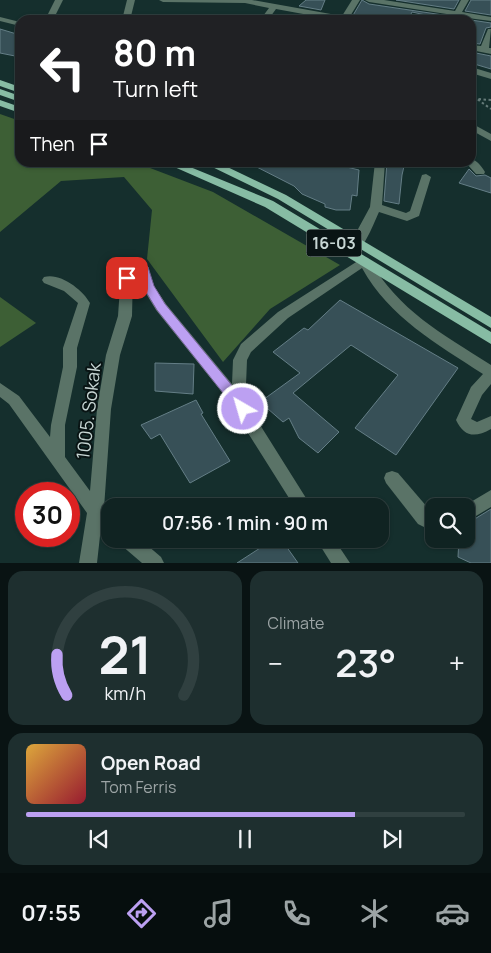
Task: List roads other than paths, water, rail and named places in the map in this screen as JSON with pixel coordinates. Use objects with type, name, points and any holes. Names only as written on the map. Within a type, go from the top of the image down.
[{"type":"main road","points":[[0,83],[15,88]]},
{"type":"main road","points":[[0,92],[15,97]]},
{"type":"main road","points":[[0,103],[15,108]]},
{"type":"main road","name":"16-03","points":[[180,167],[269,204],[491,323]]},
{"type":"main road","name":"16-03","points":[[218,167],[282,198],[354,248],[364,261],[491,339]]},
{"type":"street","points":[[52,15],[59,0]]},
{"type":"street","points":[[127,15],[131,0]]},
{"type":"street","points":[[163,0],[250,1],[322,15]]},
{"type":"street","points":[[348,15],[356,0]]},
{"type":"street","points":[[369,0],[443,15]]},
{"type":"street","points":[[457,15],[465,0]]},
{"type":"street","points":[[268,15],[275,5]]},
{"type":"street","points":[[476,18],[491,19]]},
{"type":"street","points":[[0,19],[15,23]]},
{"type":"street","points":[[488,51],[491,31]]},
{"type":"street","points":[[476,72],[491,76]]},
{"type":"street","points":[[476,129],[491,138]]},
{"type":"street","points":[[354,248],[376,207],[378,167]]},
{"type":"street","points":[[476,167],[480,172]]},
{"type":"street","points":[[376,207],[407,217],[415,213],[426,177]]},
{"type":"street","points":[[298,498],[252,427],[240,402],[238,374],[240,360],[246,348],[283,315],[364,261],[371,276],[398,307],[491,373],[476,392],[463,420],[468,427],[478,429],[491,422]]},
{"type":"street","name":"1005. Sokak","points":[[88,563],[96,512],[104,408],[113,355],[124,316],[127,295],[127,272],[132,267],[139,266],[144,270],[148,287],[161,307],[243,409]]},
{"type":"street","points":[[48,280],[78,294],[84,303],[70,348],[70,367],[58,425],[56,459]]},
{"type":"street","points":[[0,389],[14,400],[56,459],[101,516]]},
{"type":"street","points":[[392,478],[425,519]]},
{"type":"street","points":[[475,508],[491,498]]},
{"type":"street","points":[[138,548],[156,563]]},
{"type":"street","points":[[330,548],[340,563]]}]
